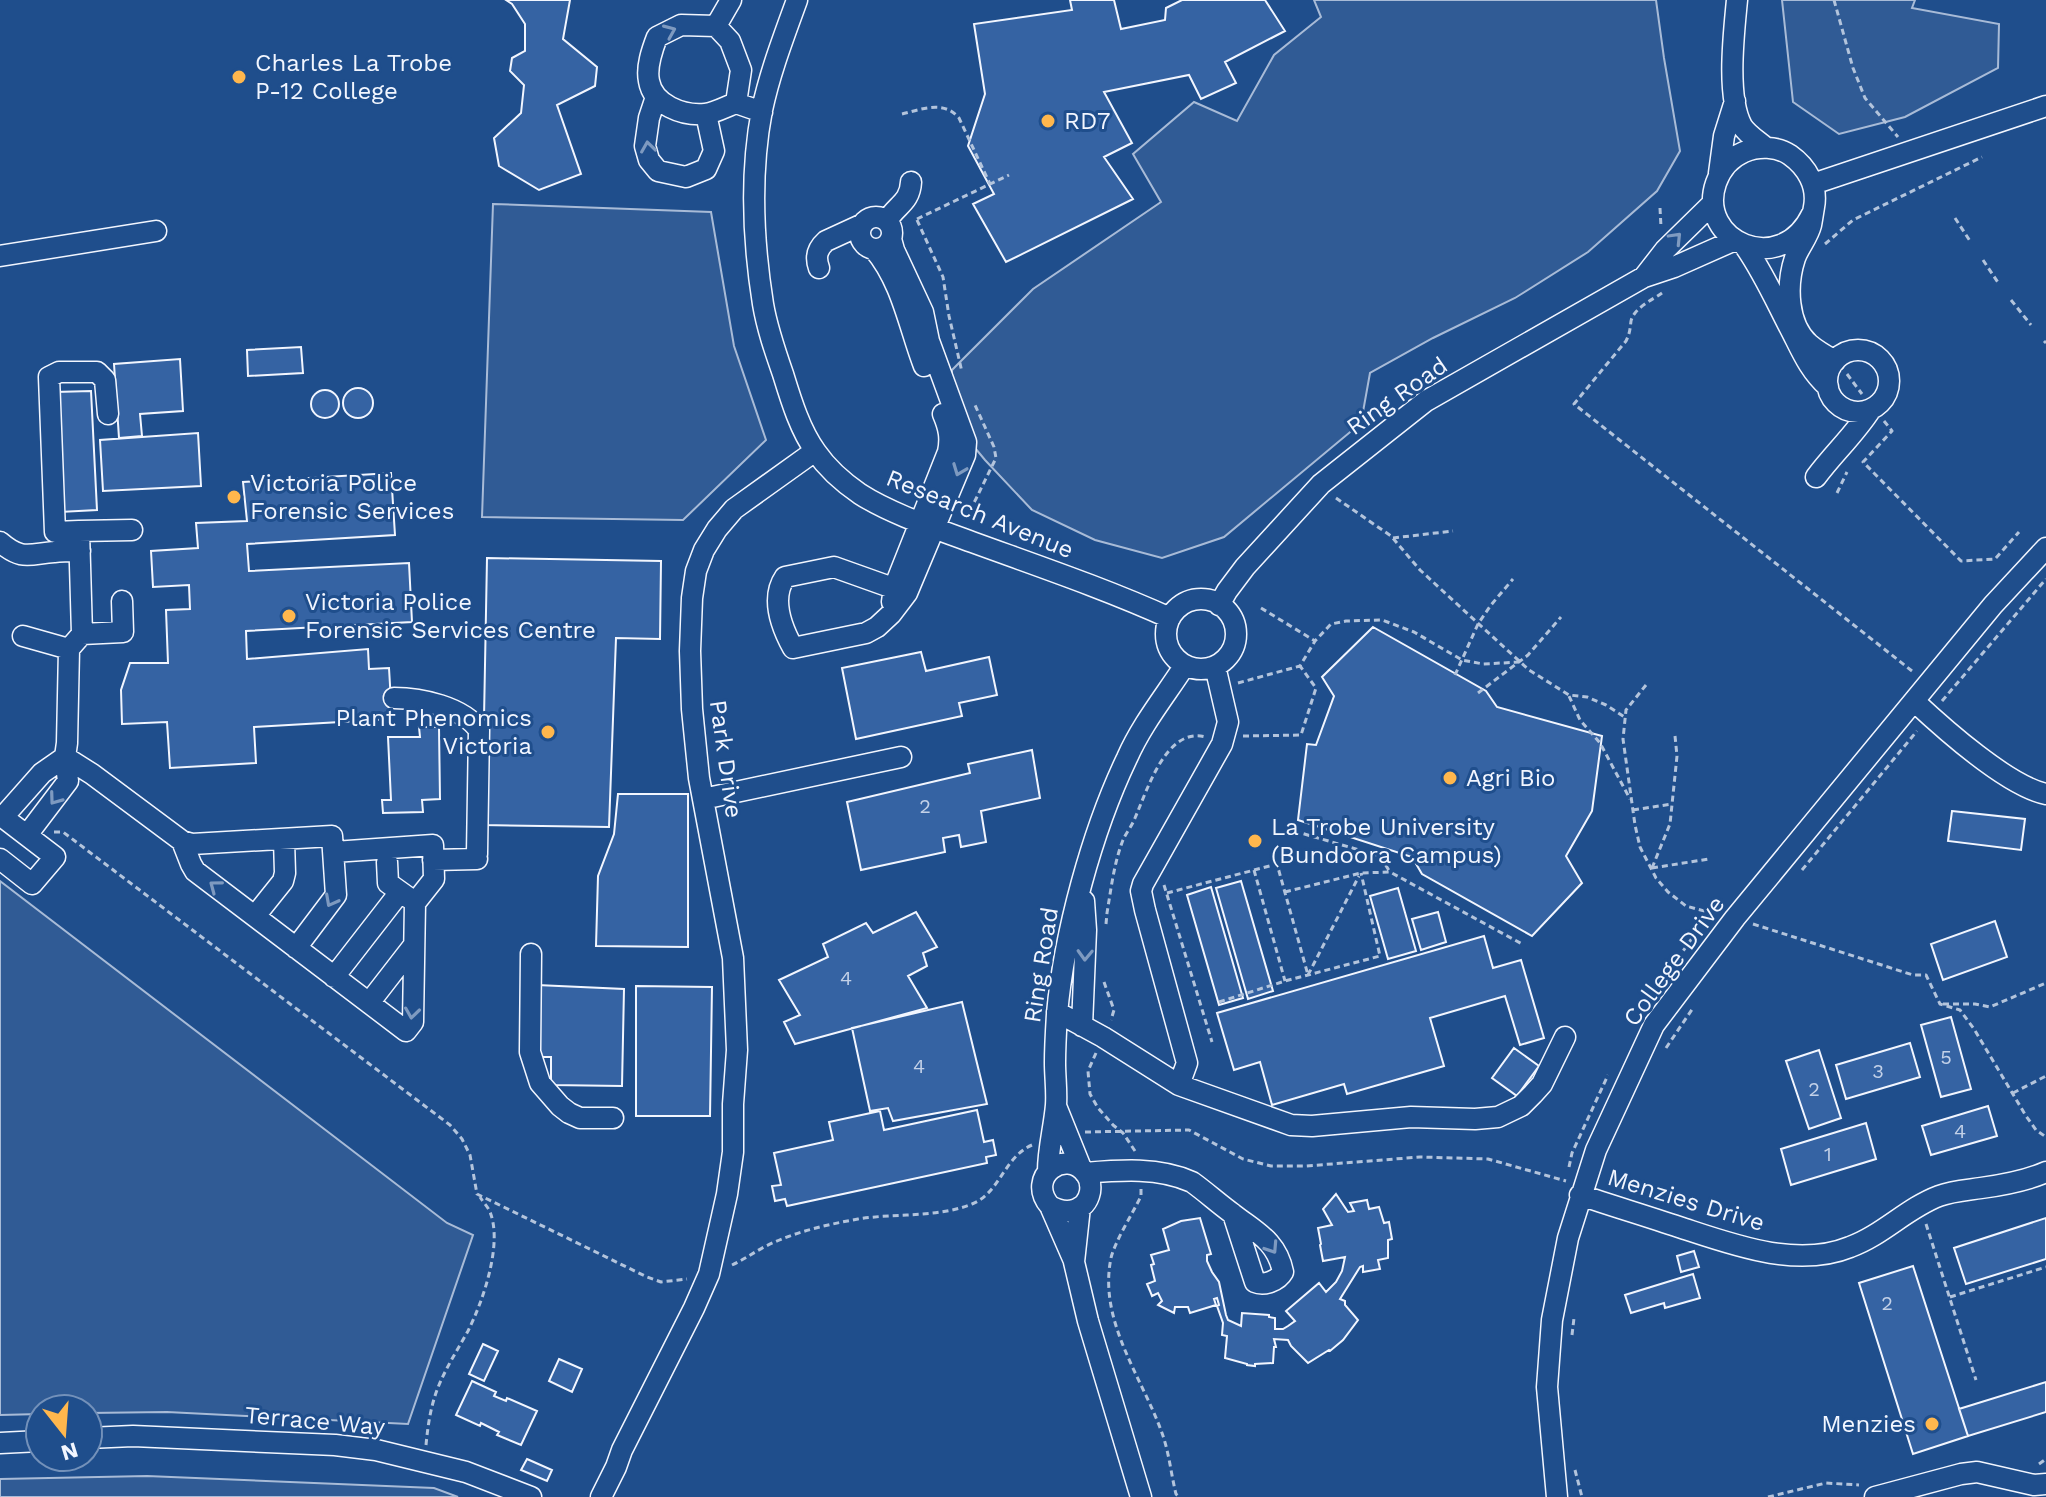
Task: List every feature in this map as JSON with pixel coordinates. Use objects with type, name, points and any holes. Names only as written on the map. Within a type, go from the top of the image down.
[{"type":"street","points":[[716,26],[731,0]]},
{"type":"street","name":"Research Avenue","points":[[797,0],[773,67],[762,112],[755,200],[756,239],[769,331],[788,392],[815,451],[861,494],[927,525],[1136,602],[1170,618]]},
{"type":"street","points":[[1737,0],[1733,41],[1735,101],[1744,129],[1765,147]]},
{"type":"street","points":[[736,103],[741,70],[730,41],[716,26],[681,25],[657,37],[648,80],[656,97],[676,111],[706,114],[736,103],[762,112]]},
{"type":"street","points":[[656,97],[645,146],[649,160],[658,171],[686,177],[706,169],[714,151],[706,114]]},
{"type":"street","points":[[1735,101],[1724,136],[1714,188],[1713,203],[1717,218],[1724,230],[1740,243],[1767,281],[1810,368],[1828,387]]},
{"type":"street","points":[[1813,184],[2046,106]]},
{"type":"street","points":[[1719,173],[1739,154],[1765,147],[1786,152],[1803,165],[1815,194],[1811,227],[1795,258],[1789,286],[1790,305],[1803,337],[1820,353],[1836,360]]},
{"type":"street","points":[[900,591],[841,569],[826,567],[785,577],[781,581],[778,602],[780,620],[791,646],[796,649],[866,633],[877,627],[891,614],[927,525],[948,452],[949,428],[915,343],[907,312],[881,258],[893,211],[908,197],[911,182]]},
{"type":"street","name":"Ring Road","points":[[1219,605],[1245,567],[1319,486],[1426,401],[1644,277],[1669,259],[1713,203]]},
{"type":"street","points":[[1740,243],[1758,249],[1785,244],[1806,227],[1812,214]]},
{"type":"street","points":[[819,268],[817,257],[821,245],[855,226],[863,224],[861,240],[869,248],[884,237]]},
{"type":"street","points":[[0,256],[156,231]]},
{"type":"street","name":"Ring Road","points":[[1669,259],[1740,243]]},
{"type":"street","points":[[1847,352],[1873,354],[1883,363],[1888,374],[1889,387],[1881,402],[1859,412],[1847,410],[1832,398],[1828,387],[1828,374],[1836,360],[1847,352]]},
{"type":"street","points":[[80,541],[55,532],[49,377],[59,372],[97,372],[105,380],[108,414]]},
{"type":"street","points":[[1816,477],[1833,454],[1855,434],[1872,408]]},
{"type":"street","points":[[1833,454],[1847,410]]},
{"type":"street","name":"Park Drive","points":[[601,1497],[709,1274],[733,1152],[737,1050],[733,958],[697,762],[690,672],[696,571],[704,550],[734,509],[815,451]]},
{"type":"street","points":[[0,542],[14,553],[27,556],[132,530]]},
{"type":"street","points":[[37,843],[68,781],[65,757],[76,642],[80,541]]},
{"type":"street","name":"College Drive","points":[[1557,1497],[1547,1387],[1552,1320],[1568,1238],[1580,1195],[1609,1118],[1654,1025],[1735,918],[1927,684],[2046,548]]},
{"type":"street","points":[[1197,600],[1209,600],[1219,605],[1233,621],[1236,631],[1231,652],[1215,666],[1205,669],[1185,665],[1176,659],[1166,639],[1170,618],[1177,609],[1197,600]]},
{"type":"street","points":[[23,636],[76,642],[123,632],[122,601]]},
{"type":"street","name":"Ring Road","points":[[1048,1171],[1056,1106],[1054,1061],[1057,1012],[1069,939],[1087,866],[1126,758],[1147,719],[1185,665]]},
{"type":"street","points":[[1179,1085],[1187,1063],[1141,891],[1222,744],[1228,722],[1215,666]]},
{"type":"street","points":[[394,698],[413,698],[461,714],[479,730],[477,856],[433,860]]},
{"type":"street","points":[[1914,701],[2008,776],[2033,791],[2046,794]]},
{"type":"street","points":[[0,859],[32,884],[55,857],[2,816],[42,773],[65,757]]},
{"type":"street","points":[[65,757],[182,841],[192,844],[332,836],[336,895],[296,948]]},
{"type":"street","points":[[703,799],[901,757]]},
{"type":"street","points":[[255,916],[283,881],[284,840]]},
{"type":"street","points":[[182,841],[195,871],[406,1031],[413,1022],[414,945],[408,898],[388,883],[387,862]]},
{"type":"street","points":[[334,852],[433,845],[434,879],[408,898],[334,977]]},
{"type":"street","points":[[1082,885],[1086,930],[1082,1026]]},
{"type":"street","points":[[369,1003],[414,945]]},
{"type":"street","points":[[531,954],[530,1052],[540,1083],[569,1113],[580,1118],[613,1118]]},
{"type":"street","points":[[1057,1012],[1179,1085],[1291,1125],[1411,1117],[1487,1119],[1511,1112],[1542,1084],[1565,1037]]},
{"type":"street","name":"Ring Road","points":[[1056,1106],[1083,1170]]},
{"type":"street","points":[[1141,1497],[1088,1321],[1074,1262],[1045,1200],[1042,1186],[1048,1171],[1067,1163],[1083,1170],[1166,1173],[1192,1182],[1233,1214]]},
{"type":"street","points":[[1074,1262],[1090,1186],[1083,1170]]},
{"type":"street","points":[[1050,1206],[1065,1212],[1141,1171]]},
{"type":"street","name":"Menzies Drive","points":[[1580,1195],[1748,1249],[1777,1254],[1826,1255],[1873,1237],[1920,1205],[1941,1195],[2016,1182],[2046,1172]]},
{"type":"street","name":"Terrace Way","points":[[104,1437],[335,1445],[376,1450],[466,1472],[531,1497]]},
{"type":"street","points":[[0,1443],[24,1442]]},
{"type":"street","points":[[1875,1497],[1977,1472],[2034,1485],[2046,1484]]},
{"type":"path","points":[[1834,0],[1865,98],[1898,137]]},
{"type":"path","points":[[902,114],[944,107],[953,111],[990,184]]},
{"type":"path","points":[[1823,247],[1853,220],[1982,157]]},
{"type":"path","points":[[963,375],[943,277],[917,220],[1009,175]]},
{"type":"path","points":[[1660,208],[1661,233],[1677,275],[1675,281],[1631,318],[1632,330],[1626,341],[1574,404],[1927,684]]},
{"type":"path","points":[[1955,218],[1970,241]]},
{"type":"path","points":[[1983,260],[1999,284]]},
{"type":"path","points":[[2011,300],[2031,325]]},
{"type":"path","points":[[1836,360],[1892,431],[1863,462],[1961,561],[1995,559],[2019,532]]},
{"type":"path","points":[[970,511],[996,458],[972,399]]},
{"type":"path","points":[[1319,486],[1393,538],[1420,570],[1529,670],[1569,695],[1587,697],[1626,718]]},
{"type":"path","points":[[1393,538],[1453,531]]},
{"type":"path","points":[[1455,675],[1478,624],[1513,579]]},
{"type":"path","points":[[1797,876],[2046,579]]},
{"type":"path","points":[[1261,608],[1315,641]]},
{"type":"path","points":[[1478,693],[1536,648],[1561,617]]},
{"type":"path","points":[[1237,683],[1300,666],[1315,641],[1331,624],[1346,621],[1382,620],[1414,632],[1462,660],[1483,664],[1520,662]]},
{"type":"path","points":[[1243,736],[1301,735],[1316,688],[1300,666]]},
{"type":"path","points":[[1646,685],[1626,710],[1623,739],[1640,847],[1656,878],[1668,892],[1686,906],[1735,918],[1913,975],[1926,975],[1940,1004],[1960,1010],[2036,1130],[2046,1137]]},
{"type":"path","points":[[1569,695],[1580,720],[1600,743],[1632,803]]},
{"type":"path","points":[[1106,925],[1123,840],[1151,780],[1170,749],[1180,740],[1198,735],[1211,738]]},
{"type":"path","points":[[1652,868],[1670,824],[1677,756],[1675,736]]},
{"type":"path","points":[[1633,810],[1672,804]]},
{"type":"path","points":[[1294,831],[1380,856],[1390,872],[1522,944]]},
{"type":"path","points":[[37,843],[51,832],[63,832],[450,1125],[462,1139],[470,1155],[477,1194],[490,1213],[494,1238],[490,1268],[478,1310],[438,1387],[429,1415],[426,1461]]},
{"type":"path","points":[[1652,868],[1709,859]]},
{"type":"path","points":[[1167,893],[1277,864],[1308,975]]},
{"type":"path","points":[[1254,870],[1285,981]]},
{"type":"path","points":[[1285,892],[1361,873],[1390,872]]},
{"type":"path","points":[[1308,975],[1361,873]]},
{"type":"path","points":[[1219,1002],[1380,956],[1361,873]]},
{"type":"path","points":[[1162,876],[1212,1042]]},
{"type":"path","points":[[1103,980],[1114,1010],[1088,1071],[1090,1094],[1138,1155],[1141,1171],[1141,1196],[1111,1255],[1109,1284],[1115,1320],[1128,1359],[1147,1394],[1164,1437],[1179,1497]]},
{"type":"path","points":[[1940,1004],[1990,1007],[2046,983]]},
{"type":"path","points":[[1663,1053],[1693,1008]]},
{"type":"path","points":[[2013,1093],[2046,1076]]},
{"type":"path","points":[[1076,1132],[1189,1130],[1243,1159],[1271,1166],[1420,1157],[1488,1159],[1570,1182],[1580,1195]]},
{"type":"path","points":[[477,1194],[647,1277],[661,1282],[674,1281],[709,1274],[791,1235],[812,1229],[973,1204],[987,1196],[1017,1154],[1040,1142]]},
{"type":"path","points":[[1920,1205],[1976,1380]]},
{"type":"path","points":[[1950,1298],[2046,1267]]},
{"type":"path","points":[[1571,1338],[1574,1311]]},
{"type":"path","points":[[1574,1464],[1582,1497]]},
{"type":"shaded area","points":[[1314,0],[1656,0],[1680,151],[1657,191],[1588,252],[1515,298],[1370,373],[1361,423],[1224,537],[1162,558],[1095,540],[1032,510],[951,419],[952,370],[1033,289],[1161,202],[1133,154],[1194,102],[1237,121],[1274,55],[1321,17]]},
{"type":"shaded area","points":[[1782,0],[1915,0],[1912,8],[1999,24],[1998,68],[1905,117],[1839,134],[1793,102]]},
{"type":"shaded area","points":[[493,204],[711,212],[734,346],[766,440],[683,520],[482,517]]},
{"type":"shaded area","points":[[0,881],[447,1223],[473,1235],[408,1424],[167,1412],[104,1413],[104,1393],[24,1393],[24,1414],[0,1415]]},
{"type":"shaded area","points":[[147,1476],[434,1488],[458,1497],[0,1497],[0,1479]]},
{"type":"building","points":[[506,0],[570,0],[563,39],[597,67],[595,86],[557,105],[581,174],[539,190],[499,166],[494,138],[521,113],[524,85],[510,71],[512,58],[525,51],[525,24]]},
{"type":"building","name":"RD7","points":[[1070,0],[1114,0],[1121,29],[1165,20],[1166,8],[1182,0],[1265,0],[1285,31],[1225,62],[1236,83],[1201,99],[1189,75],[1104,92],[1132,143],[1104,157],[1133,199],[1006,262],[973,204],[994,194],[968,146],[985,94],[974,24],[1072,10]]},
{"type":"building","points":[[301,347],[303,373],[248,376],[247,350]]},
{"type":"building","points":[[180,359],[183,411],[140,414],[142,436],[119,438],[114,364]]},
{"type":"building","points":[[358,388],[369,392],[373,403],[369,414],[358,418],[347,414],[343,403],[347,392]]},
{"type":"building","points":[[325,390],[335,394],[339,404],[335,414],[325,418],[315,414],[311,404],[315,394]]},
{"type":"building","points":[[91,391],[97,510],[60,512],[55,392]]},
{"type":"building","points":[[198,433],[201,486],[103,491],[100,440]]},
{"type":"building","name":"Victoria Police Forensic Services Centre","points":[[391,473],[395,535],[247,544],[249,571],[409,563],[412,622],[246,631],[247,659],[368,649],[369,669],[389,668],[392,719],[254,727],[256,763],[170,768],[167,722],[122,724],[121,690],[130,663],[168,663],[166,610],[190,609],[189,585],[153,587],[151,551],[198,548],[196,523],[247,521],[243,482]]},
{"type":"building","name":"Plant Phenomics Victoria","points":[[487,558],[661,561],[660,639],[616,638],[609,827],[482,825]]},
{"type":"building","name":"Agri Bio","points":[[1373,627],[1486,691],[1497,707],[1602,736],[1592,811],[1566,856],[1582,883],[1532,936],[1422,874],[1412,857],[1298,820],[1307,744],[1316,745],[1334,696],[1322,677]]},
{"type":"building","points":[[921,652],[926,671],[989,657],[997,695],[959,703],[962,716],[856,739],[842,668]]},
{"type":"building","points":[[419,727],[439,727],[440,799],[422,800],[423,812],[383,813],[382,800],[391,800],[388,737],[420,737]]},
{"type":"building","points":[[1032,750],[1040,798],[981,811],[986,842],[961,847],[959,835],[943,838],[945,852],[861,870],[847,802],[970,773],[968,764]]},
{"type":"building","points":[[618,794],[688,794],[688,947],[596,946],[598,876],[614,834]]},
{"type":"building","points":[[1952,811],[2025,819],[2021,850],[1948,841]]},
{"type":"building","points":[[1241,881],[1273,991],[1248,999],[1216,888]]},
{"type":"building","points":[[1211,887],[1243,998],[1219,1005],[1187,895]]},
{"type":"building","points":[[1398,888],[1416,951],[1388,959],[1370,896]]},
{"type":"building","points":[[916,912],[937,947],[923,953],[927,966],[908,976],[927,1008],[795,1044],[784,1022],[800,1015],[779,980],[828,957],[823,944],[866,923],[873,933]]},
{"type":"building","points":[[1438,912],[1446,942],[1421,950],[1412,919]]},
{"type":"building","points":[[1995,921],[2007,957],[1943,980],[1931,944]]},
{"type":"building","points":[[1484,936],[1493,968],[1521,960],[1544,1038],[1520,1045],[1505,996],[1430,1018],[1444,1066],[1347,1094],[1344,1084],[1272,1105],[1260,1062],[1234,1070],[1217,1013]]},
{"type":"building","points":[[537,985],[624,989],[622,1086],[551,1085],[551,1057],[536,1057]]},
{"type":"building","points":[[636,986],[712,987],[710,1116],[636,1116]]},
{"type":"building","points":[[962,1002],[987,1104],[893,1121],[888,1108],[870,1111],[852,1028]]},
{"type":"building","points":[[1951,1017],[1971,1089],[1941,1097],[1921,1025]]},
{"type":"building","points":[[1910,1043],[1920,1077],[1846,1099],[1836,1065]]},
{"type":"building","points":[[1514,1048],[1539,1066],[1517,1096],[1492,1078]]},
{"type":"building","points":[[1819,1050],[1841,1118],[1809,1129],[1786,1061]]},
{"type":"building","points":[[1988,1106],[1997,1136],[1931,1155],[1922,1126]]},
{"type":"building","points":[[977,1110],[984,1142],[993,1140],[996,1155],[986,1157],[987,1163],[787,1206],[785,1199],[775,1201],[772,1186],[781,1185],[774,1153],[833,1140],[829,1122],[880,1111],[884,1130]]},
{"type":"building","points":[[1866,1123],[1876,1159],[1791,1185],[1781,1149]]},
{"type":"building","points":[[1336,1194],[1348,1212],[1354,1211],[1350,1203],[1367,1200],[1369,1209],[1379,1207],[1384,1223],[1389,1222],[1392,1239],[1388,1240],[1388,1258],[1378,1260],[1380,1269],[1363,1272],[1363,1266],[1360,1267],[1340,1299],[1345,1301],[1358,1320],[1330,1351],[1308,1363],[1288,1340],[1274,1339],[1273,1363],[1247,1365],[1225,1358],[1227,1336],[1222,1335],[1223,1323],[1217,1298],[1214,1299],[1216,1305],[1190,1313],[1188,1307],[1175,1307],[1174,1313],[1158,1305],[1162,1301],[1158,1293],[1152,1296],[1147,1284],[1155,1281],[1151,1255],[1169,1250],[1163,1229],[1181,1221],[1200,1218],[1211,1254],[1207,1255],[1207,1261],[1219,1282],[1228,1320],[1241,1326],[1242,1313],[1269,1315],[1275,1318],[1275,1329],[1283,1329],[1295,1321],[1286,1311],[1319,1283],[1326,1292],[1342,1271],[1345,1257],[1323,1261],[1318,1228],[1332,1225],[1323,1209]]},
{"type":"building","points":[[2046,1218],[2046,1259],[1966,1284],[1954,1248]]},
{"type":"building","points":[[1694,1251],[1699,1267],[1681,1272],[1677,1256]]},
{"type":"building","points":[[1913,1266],[1968,1436],[1913,1454],[1859,1283]]},
{"type":"building","points":[[1693,1274],[1700,1298],[1665,1308],[1664,1303],[1631,1313],[1625,1295]]},
{"type":"building","points":[[483,1344],[498,1351],[484,1381],[469,1374]]},
{"type":"building","points":[[559,1359],[582,1369],[572,1392],[549,1381]]},
{"type":"building","points":[[472,1381],[496,1392],[494,1396],[537,1411],[521,1445],[497,1435],[499,1432],[481,1423],[480,1426],[456,1415]]},
{"type":"building","points":[[2046,1382],[2046,1412],[1968,1436],[1959,1409]]},
{"type":"building","points":[[527,1459],[552,1470],[547,1481],[521,1470]]},
{"type":"place","name":"Charles La Trobe P-12 College","points":[[239,77]]},
{"type":"place","name":"RD7","points":[[1048,121]]},
{"type":"place","name":"Victoria Police Forensic Services","points":[[234,497]]},
{"type":"place","name":"Victoria Police Forensic Services Centre","points":[[289,616]]},
{"type":"place","name":"Plant Phenomics Victoria","points":[[548,732]]},
{"type":"place","name":"Agri Bio","points":[[1450,778]]},
{"type":"place","name":"La Trobe University (Bundoora Campus)","points":[[1255,841]]},
{"type":"place","name":"Menzies","points":[[1932,1424]]}]
